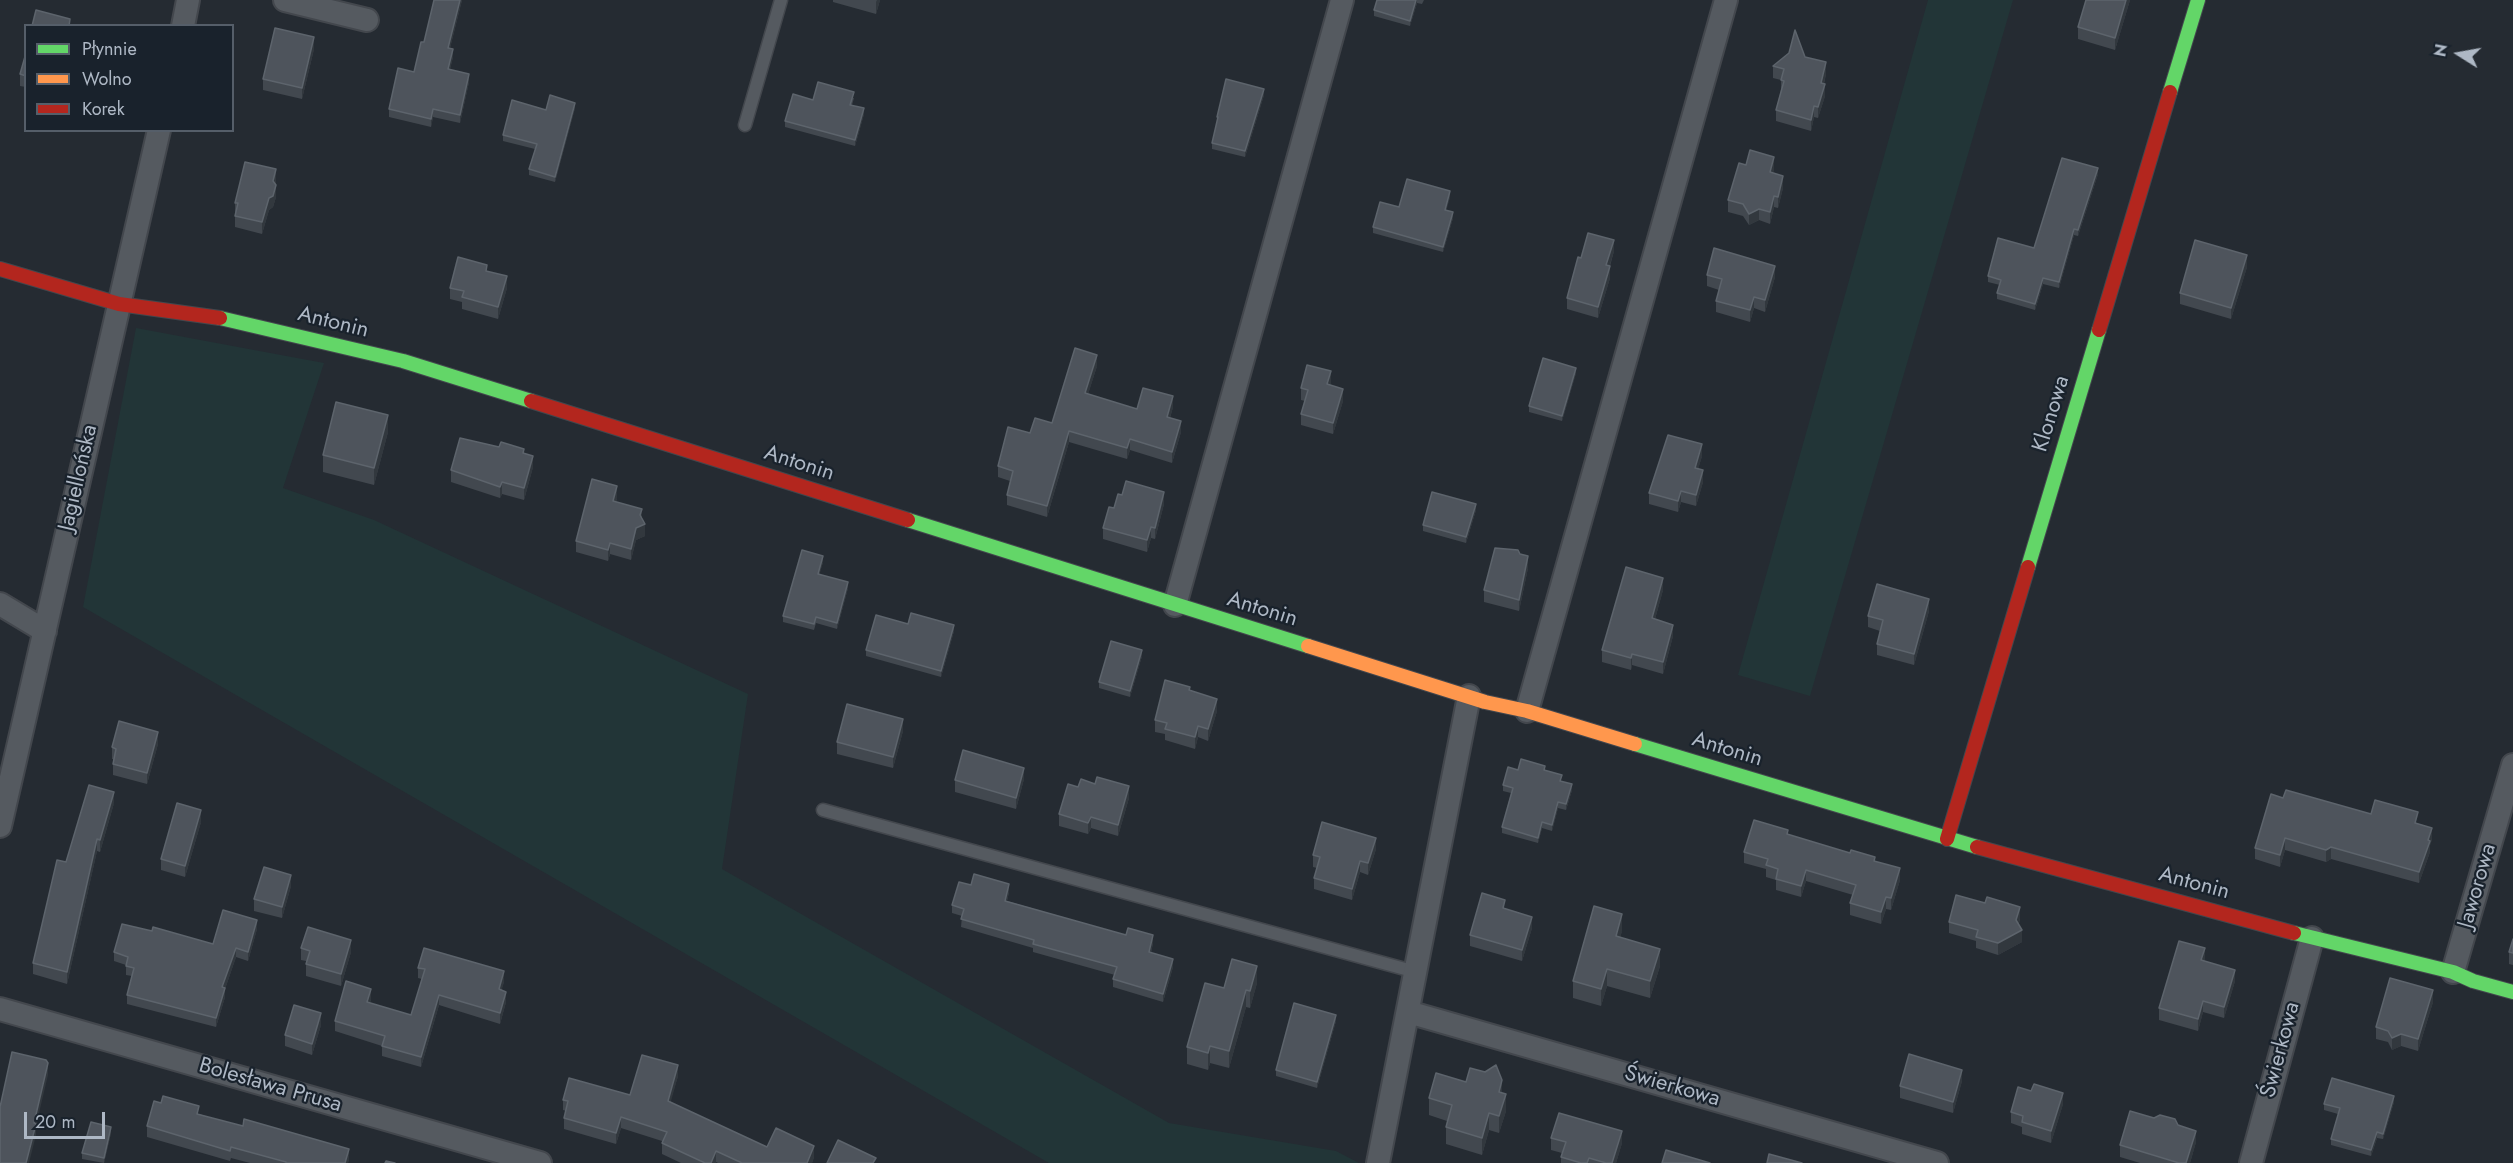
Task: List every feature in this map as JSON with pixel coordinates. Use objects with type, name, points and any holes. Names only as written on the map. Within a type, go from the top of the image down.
[{"type":"street","points":[[183,24],[188,0]]},
{"type":"street","points":[[285,0],[367,21]]},
{"type":"street","points":[[1175,606],[1342,0]]},
{"type":"street","points":[[1527,711],[1726,0]]},
{"type":"street","name":"Klonowa","points":[[1947,839],[2198,0]]},
{"type":"street","name":"Jagiellońska","points":[[0,826],[159,132]]},
{"type":"street","name":"Antonin","points":[[0,269],[119,304],[238,321],[403,361],[1175,606],[1947,839],[2312,938],[2453,972],[2473,981],[2513,992]]},
{"type":"street","points":[[0,604],[45,630]]},
{"type":"street","points":[[1378,1163],[1469,696]]},
{"type":"street","name":"Jaworowa","points":[[2453,972],[2513,765]]},
{"type":"street","name":"Świerkowa","points":[[2251,1163],[2312,938]]},
{"type":"street","name":"Bolesława Prusa","points":[[0,1009],[540,1163]]},
{"type":"street","name":"Świerkowa","points":[[1408,1012],[1937,1163]]},
{"type":"lane","points":[[745,125],[781,0]]},
{"type":"lane","points":[[823,810],[1416,972]]},
{"type":"shaded area","points":[[1928,0],[2013,0],[1810,696],[1738,675]]},
{"type":"shaded area","points":[[136,328],[324,363],[283,488],[374,520],[748,694],[722,869],[1169,1123],[1336,1151],[1359,1163],[1049,1163],[83,607]]},
{"type":"building","points":[[434,0],[460,0],[448,48],[453,49],[448,69],[469,74],[460,115],[433,109],[431,119],[389,109],[398,68],[414,72]]},
{"type":"building","points":[[1377,0],[1416,0],[1410,21],[1374,10]]},
{"type":"building","points":[[2086,0],[2126,0],[2115,38],[2078,27]]},
{"type":"building","points":[[36,10],[70,19],[69,24],[32,24]]},
{"type":"building","points":[[275,28],[314,37],[302,88],[263,79]]},
{"type":"building","points":[[1795,30],[1805,57],[1826,62],[1821,83],[1825,84],[1818,107],[1814,106],[1811,120],[1776,110],[1784,81],[1781,80],[1784,69],[1773,66],[1789,53]]},
{"type":"building","points":[[24,60],[24,75],[20,74]]},
{"type":"building","points":[[1226,79],[1264,89],[1245,151],[1212,143]]},
{"type":"building","points":[[818,82],[854,92],[850,105],[864,108],[855,140],[785,121],[793,94],[813,100]]},
{"type":"building","points":[[550,95],[575,103],[555,177],[529,169],[537,144],[503,135],[512,100],[546,110]]},
{"type":"building","points":[[1750,150],[1774,157],[1770,172],[1783,176],[1778,197],[1774,196],[1770,212],[1759,209],[1749,214],[1743,204],[1728,200],[1739,163],[1746,165]]},
{"type":"building","points":[[2062,158],[2098,168],[2078,230],[2074,229],[2059,282],[2043,278],[2035,304],[1997,293],[2001,280],[1988,276],[1998,238],[2034,248]]},
{"type":"building","points":[[245,162],[276,169],[273,181],[276,185],[273,196],[269,198],[262,222],[235,216],[238,203],[235,203]]},
{"type":"building","points":[[1407,179],[1450,191],[1445,210],[1453,212],[1443,247],[1373,227],[1380,202],[1399,207]]},
{"type":"building","points":[[1588,233],[1614,240],[1606,265],[1610,266],[1598,307],[1567,298],[1578,257],[1581,258]]},
{"type":"building","points":[[2195,240],[2247,255],[2231,308],[2180,293]]},
{"type":"building","points":[[1714,248],[1775,266],[1765,300],[1754,297],[1750,310],[1716,301],[1722,279],[1707,275]]},
{"type":"building","points":[[458,257],[487,265],[486,271],[507,276],[498,307],[462,297],[464,291],[450,288]]},
{"type":"building","points":[[1075,348],[1097,355],[1085,393],[1137,409],[1143,388],[1173,396],[1167,417],[1181,421],[1172,452],[1130,439],[1127,448],[1069,431],[1047,506],[1007,495],[1013,471],[998,466],[1008,427],[1030,433],[1035,418],[1052,423]]},
{"type":"building","points":[[1543,358],[1576,368],[1562,416],[1529,406]]},
{"type":"building","points":[[1307,365],[1331,371],[1327,384],[1343,389],[1333,423],[1301,414],[1308,390],[1301,388]]},
{"type":"building","points":[[336,402],[388,415],[374,468],[323,455]]},
{"type":"building","points":[[1668,435],[1702,444],[1695,468],[1703,470],[1696,495],[1681,491],[1678,501],[1649,493]]},
{"type":"building","points":[[460,438],[499,447],[501,442],[524,449],[523,453],[533,456],[524,488],[502,482],[500,487],[451,470]]},
{"type":"building","points":[[592,479],[617,486],[613,501],[642,509],[640,515],[645,524],[636,528],[631,549],[610,543],[608,550],[576,541]]},
{"type":"building","points":[[1126,481],[1164,492],[1155,528],[1151,527],[1147,540],[1103,528],[1109,507],[1114,508],[1118,494],[1122,495]]},
{"type":"building","points":[[1432,492],[1476,504],[1466,537],[1423,525]]},
{"type":"building","points":[[1495,548],[1518,550],[1520,554],[1528,556],[1519,600],[1484,590]]},
{"type":"building","points":[[802,550],[823,556],[818,574],[848,582],[837,623],[816,617],[814,624],[783,616]]},
{"type":"building","points":[[1626,567],[1663,578],[1652,618],[1673,625],[1663,662],[1632,654],[1631,658],[1602,650]]},
{"type":"building","points":[[1877,584],[1929,599],[1914,654],[1877,644],[1883,620],[1868,616]]},
{"type":"building","points":[[911,613],[954,625],[941,671],[866,650],[876,615],[908,624]]},
{"type":"building","points":[[1111,641],[1142,650],[1130,691],[1099,682]]},
{"type":"building","points":[[1165,680],[1190,687],[1189,690],[1217,699],[1208,729],[1198,726],[1195,737],[1165,729],[1167,723],[1155,720]]},
{"type":"building","points":[[847,704],[903,719],[893,757],[837,742]]},
{"type":"building","points":[[119,721],[158,732],[147,773],[113,764],[116,749],[112,747]]},
{"type":"building","points":[[963,750],[1024,768],[1016,798],[955,780]]},
{"type":"building","points":[[1521,759],[1545,766],[1544,770],[1562,775],[1560,781],[1572,784],[1566,804],[1558,802],[1552,825],[1542,822],[1538,838],[1502,827],[1513,788],[1503,785],[1508,767],[1518,770]]},
{"type":"building","points":[[1097,777],[1129,786],[1118,825],[1091,817],[1088,823],[1059,814],[1068,784],[1078,787],[1081,779],[1095,784]]},
{"type":"building","points":[[89,785],[114,792],[100,840],[97,839],[67,972],[33,963],[57,860],[66,862]]},
{"type":"building","points":[[2286,790],[2371,814],[2375,800],[2418,812],[2415,823],[2432,828],[2419,872],[2331,847],[2326,850],[2285,838],[2280,855],[2255,848],[2271,794],[2283,798]]},
{"type":"building","points":[[177,803],[201,810],[185,866],[161,859]]},
{"type":"building","points":[[1754,820],[1788,830],[1787,834],[1850,853],[1851,850],[1875,857],[1874,861],[1900,868],[1891,898],[1886,897],[1881,912],[1850,903],[1856,885],[1806,870],[1801,886],[1776,879],[1778,869],[1766,865],[1768,859],[1744,852]]},
{"type":"building","points":[[1322,822],[1376,838],[1368,863],[1360,861],[1352,889],[1314,878],[1320,857],[1313,855]]},
{"type":"building","points":[[264,867],[291,875],[282,907],[254,899]]},
{"type":"building","points":[[974,874],[1009,884],[1005,901],[1126,935],[1128,928],[1153,935],[1149,952],[1173,959],[1163,994],[1113,979],[1117,967],[1033,944],[1034,940],[961,919],[964,909],[952,905],[959,882],[971,885]]},
{"type":"building","points":[[1482,893],[1505,900],[1503,908],[1532,917],[1522,950],[1470,935]]},
{"type":"building","points":[[1956,895],[1985,903],[1987,897],[2020,907],[2016,920],[2022,930],[1998,943],[1976,937],[1978,930],[1949,922]]},
{"type":"building","points":[[1594,906],[1622,914],[1616,936],[1660,949],[1650,981],[1607,969],[1601,989],[1573,981]]},
{"type":"building","points":[[223,910],[257,920],[248,952],[236,948],[222,987],[225,988],[216,1018],[127,995],[134,968],[126,966],[128,957],[114,952],[122,924],[152,931],[153,927],[213,944]]},
{"type":"building","points":[[308,927],[351,940],[341,974],[306,964],[310,951],[301,948]]},
{"type":"building","points":[[2513,939],[2513,953],[2509,952]]},
{"type":"building","points":[[2179,941],[2205,948],[2201,960],[2235,970],[2224,1007],[2203,1001],[2198,1019],[2159,1008]]},
{"type":"building","points":[[424,948],[504,971],[499,989],[506,992],[500,1013],[439,995],[421,1057],[382,1046],[385,1036],[335,1021],[346,981],[371,989],[367,1002],[411,1015],[425,969],[418,968]]},
{"type":"building","points":[[1232,959],[1257,966],[1250,991],[1246,990],[1229,1051],[1210,1046],[1208,1053],[1187,1047],[1205,983],[1224,988]]},
{"type":"building","points":[[2390,978],[2433,990],[2418,1039],[2401,1034],[2392,1038],[2388,1031],[2376,1027]]},
{"type":"building","points":[[1294,1003],[1336,1015],[1317,1082],[1276,1070]]},
{"type":"building","points":[[294,1005],[321,1013],[312,1044],[285,1035]]},
{"type":"building","points":[[12,1052],[46,1060],[48,1063],[26,1163],[0,1163],[0,1107]]},
{"type":"building","points":[[1909,1054],[1962,1070],[1953,1102],[1900,1086]]},
{"type":"building","points":[[642,1055],[678,1065],[668,1101],[767,1147],[776,1128],[814,1146],[807,1163],[742,1163],[716,1151],[711,1163],[705,1163],[662,1143],[667,1132],[621,1117],[616,1133],[564,1118],[568,1101],[563,1100],[569,1078],[630,1095]]},
{"type":"building","points":[[1496,1065],[1502,1080],[1499,1092],[1506,1094],[1499,1116],[1489,1113],[1482,1138],[1446,1127],[1452,1105],[1429,1098],[1436,1073],[1466,1082],[1470,1068],[1485,1072]]},
{"type":"building","points":[[2332,1078],[2394,1096],[2383,1134],[2377,1132],[2371,1150],[2331,1139],[2340,1108],[2324,1104]]},
{"type":"building","points":[[2034,1084],[2063,1093],[2051,1131],[2022,1122],[2023,1116],[2011,1112],[2018,1087],[2031,1091]]},
{"type":"building","points":[[163,1096],[199,1106],[197,1114],[243,1126],[244,1119],[349,1149],[345,1163],[286,1163],[231,1147],[230,1151],[147,1126],[154,1101],[161,1103]]},
{"type":"building","points":[[2130,1111],[2154,1118],[2160,1115],[2175,1119],[2178,1125],[2196,1131],[2186,1163],[2179,1163],[2120,1145]]},
{"type":"building","points":[[1559,1113],[1622,1131],[1612,1163],[1589,1158],[1587,1163],[1581,1163],[1561,1157],[1566,1142],[1551,1138]]},
{"type":"building","points":[[91,1122],[111,1127],[104,1158],[82,1153]]},
{"type":"building","points":[[838,1140],[876,1158],[873,1163],[827,1163]]},
{"type":"building","points":[[1666,1150],[1710,1163],[1662,1163]]},
{"type":"building","points":[[1769,1154],[1802,1163],[1767,1163]]},
{"type":"traffic: fast","points":[[2170,92],[2198,0]]},
{"type":"traffic: fast","points":[[220,318],[403,361],[531,401]]},
{"type":"traffic: fast","points":[[2028,567],[2099,330]]},
{"type":"traffic: fast","points":[[908,520],[1308,646]]},
{"type":"traffic: fast","points":[[1635,744],[1977,847]]},
{"type":"traffic: fast","points":[[2294,933],[2453,972],[2473,981],[2513,992]]},
{"type":"traffic: slow","points":[[1308,646],[1485,702],[1527,711],[1635,744]]},
{"type":"traffic: jam","points":[[2099,330],[2170,92]]},
{"type":"traffic: jam","points":[[0,269],[119,304],[220,318]]},
{"type":"traffic: jam","points":[[531,401],[908,520]]},
{"type":"traffic: jam","points":[[1947,839],[2028,567]]},
{"type":"traffic: jam","points":[[1977,847],[2294,933]]}]
